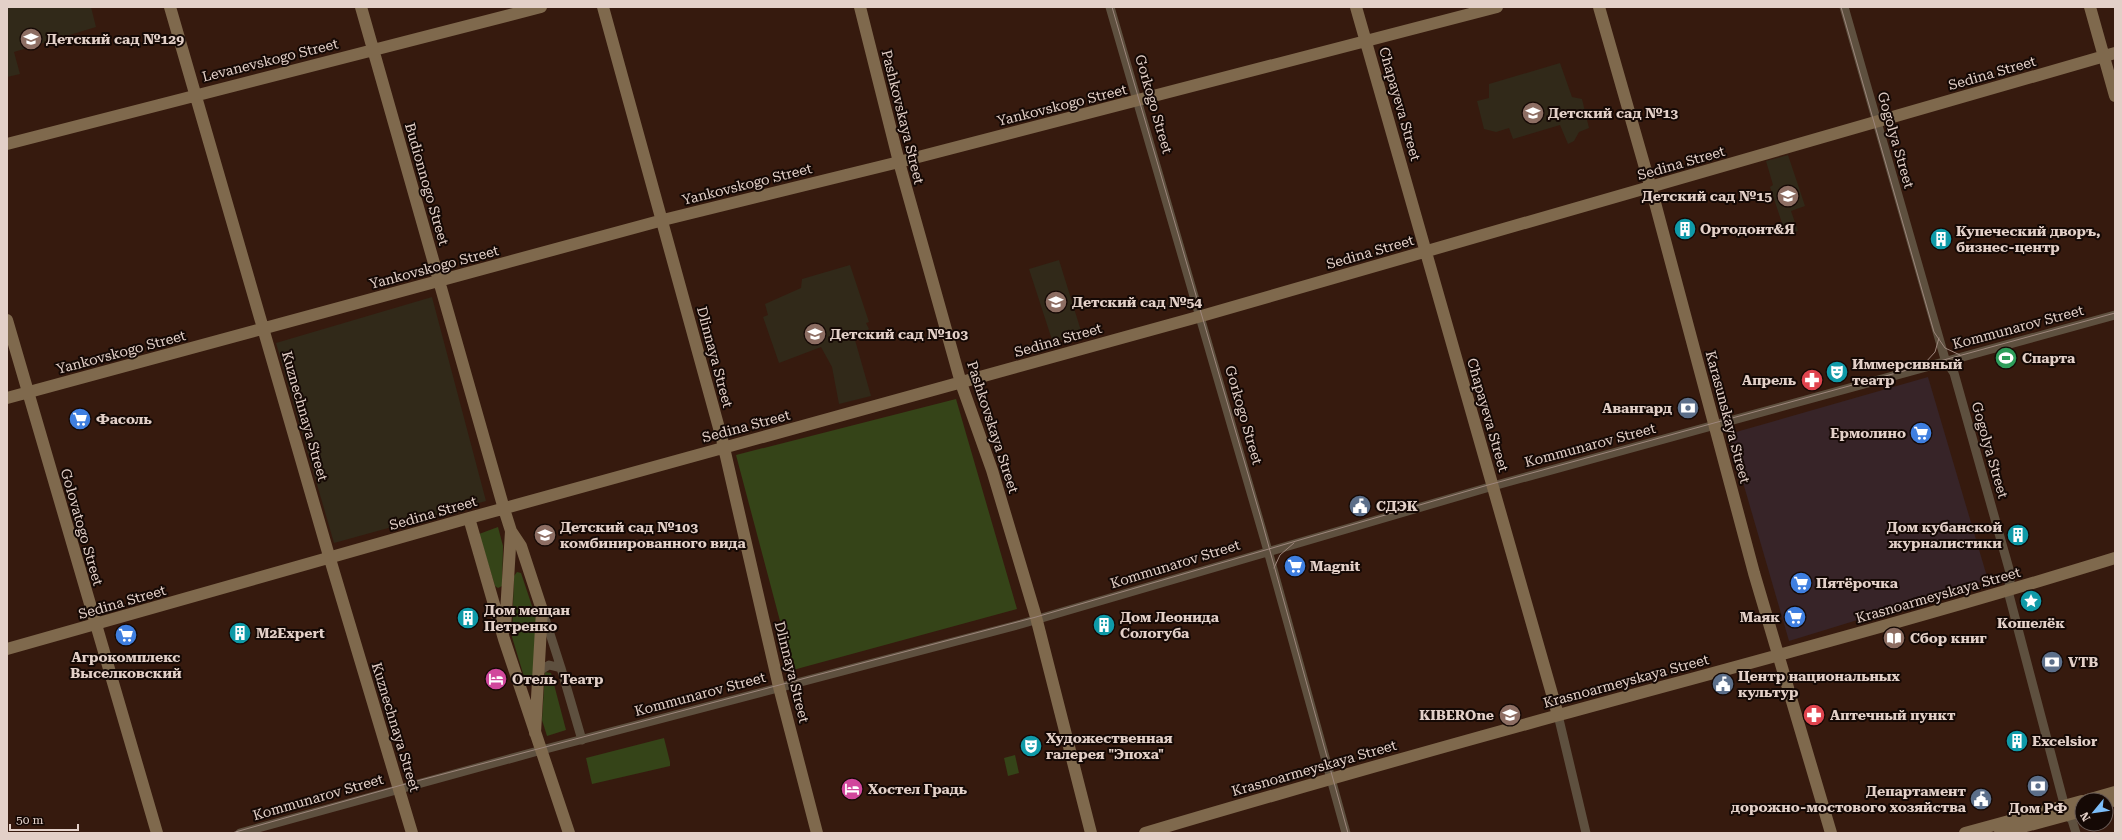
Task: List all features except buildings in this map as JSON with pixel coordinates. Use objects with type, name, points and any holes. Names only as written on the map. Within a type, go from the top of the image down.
[{"type":"street","name":"Kuznechnaya Street","points":[[170,7],[330,558],[412,833]]},
{"type":"street","name":"Budionnogo Street","points":[[361,7],[504,509],[511,531],[521,546],[561,668],[582,740]]},
{"type":"street","name":"Levanevskogo Street","points":[[7,144],[196,94],[541,7]]},
{"type":"street","name":"Dlinnaya Street","points":[[603,7],[663,220],[724,448],[779,688],[817,833]]},
{"type":"street","name":"Pashkovskaya Street","points":[[860,7],[899,162],[961,383],[992,470],[1037,620],[1091,833]]},
{"type":"street","name":"Gorkogo Street","points":[[1110,7],[1139,101],[1201,316],[1346,833]]},
{"type":"street","name":"Chapayeva Street","points":[[1356,7],[1558,715],[1586,833]]},
{"type":"street","name":"Yankovskogo Street","points":[[7,398],[663,220],[1139,101],[1497,7]]},
{"type":"street","name":"Karasunskaya Street","points":[[1598,7],[1651,188],[1714,426],[1778,656],[1831,833]]},
{"type":"street","name":"Gogolya Street","points":[[1844,7],[1946,361],[1954,373],[2010,576],[2008,591],[2066,811],[2072,820],[2076,833]]},
{"type":"street","points":[[2090,7],[2109,54],[2115,96]]},
{"type":"street","name":"Sedina Street","points":[[7,649],[100,624],[469,518],[1201,316],[1651,188],[2109,54]]},
{"type":"street","name":"Kommunarov Street","points":[[240,833],[582,740],[1037,620],[1493,486],[2115,315]]},
{"type":"street","name":"Golovatogo Street","points":[[7,320],[100,624],[156,833]]},
{"type":"street","name":"Budionnogo Street","points":[[469,518],[504,639],[569,833]]},
{"type":"street","name":"Budionnogo Street","points":[[504,639],[511,531]]},
{"type":"street","name":"Krasnoarmeyskaya Street","points":[[1145,833],[1331,778],[1778,656],[2008,591],[2115,558]]},
{"type":"street","name":"Budionnogo Street","points":[[535,732],[542,610]]},
{"type":"street","points":[[539,670],[549,665],[561,668]]},
{"type":"street","points":[[2000,833],[2066,811],[2074,806]]},
{"type":"street","points":[[1965,833],[2074,810]]},
{"type":"shaded area","name":"Детский сад №129","points":[[7,7],[91,7],[96,27],[14,52],[20,74],[7,77]]},
{"type":"shaded area","name":"Детский сад №13","points":[[1560,63],[1572,97],[1582,99],[1589,128],[1579,132],[1574,141],[1568,144],[1560,125],[1513,139],[1509,128],[1496,132],[1484,129],[1477,101],[1489,98],[1489,84]]},
{"type":"shaded area","name":"Детский сад №15","points":[[1788,155],[1805,206],[1791,211],[1798,231],[1786,235],[1770,187],[1773,185],[1766,161]]},
{"type":"shaded area","name":"Детский сад №54","points":[[1059,260],[1082,334],[1053,343],[1029,269]]},
{"type":"shaded area","name":"Детский сад №103","points":[[850,265],[869,322],[866,323],[869,329],[855,340],[871,396],[839,404],[832,367],[821,347],[779,363],[763,317],[768,315],[765,304],[801,288],[802,279]]},
{"type":"shaded area","points":[[432,297],[486,501],[334,543],[276,343]]},
{"type":"shaded area","points":[[1928,377],[1988,580],[1789,641],[1729,434]]},
{"type":"green space","points":[[956,399],[1017,609],[793,670],[736,455]]},
{"type":"green space","points":[[498,527],[503,546],[502,586],[498,588],[495,586],[479,534]]},
{"type":"green space","points":[[517,572],[521,573],[536,618],[533,681],[529,684],[525,680],[512,637],[514,576]]},
{"type":"green space","points":[[545,672],[551,673],[566,730],[547,736],[542,720]]},
{"type":"green space","points":[[664,738],[670,766],[592,784],[586,758]]},
{"type":"green space","points":[[1015,755],[1019,773],[1008,776],[1004,758]]},
{"type":"tram line","points":[[1112,7],[1262,522],[1348,833]]},
{"type":"tram line","points":[[1841,7],[1934,332],[1945,348],[1960,355]]},
{"type":"tram line","points":[[232,833],[398,786],[1036,617],[1488,485],[2115,313]]},
{"type":"tram line","points":[[1925,363],[1935,352],[1939,338]]},
{"type":"tram line","points":[[1274,568],[1280,555],[1294,543]]},
{"type":"place","name":"Детский сад №129","points":[[31,39]]},
{"type":"place","name":"Детский сад №13","points":[[1533,113]]},
{"type":"place","name":"Детский сад №15","points":[[1788,196]]},
{"type":"place","name":"Ортодонт&Я","points":[[1685,229]]},
{"type":"place","name":"Купеческий дворъ, бизнес-центр","points":[[1941,239]]},
{"type":"place","name":"Детский сад №54","points":[[1056,302]]},
{"type":"place","name":"Детский сад №103","points":[[815,334]]},
{"type":"place","name":"Спарта","points":[[2006,358]]},
{"type":"place","name":"Иммерсивный театр","points":[[1837,372]]},
{"type":"place","name":"Апрель","points":[[1812,380]]},
{"type":"place","name":"Авангард","points":[[1688,408]]},
{"type":"place","name":"Фасоль","points":[[80,419]]},
{"type":"place","name":"Ермолино","points":[[1921,433]]},
{"type":"place","name":"СДЭК","points":[[1360,506]]},
{"type":"place","name":"Детский сад №103 комбинированного вида","points":[[545,535]]},
{"type":"place","name":"Дом кубанской журналистики","points":[[2018,535]]},
{"type":"place","name":"Magnit","points":[[1295,566]]},
{"type":"place","name":"Пятёрочка","points":[[1801,583]]},
{"type":"place","name":"Кошелёк","points":[[2031,601]]},
{"type":"place","name":"Маяк","points":[[1795,617]]},
{"type":"place","name":"Дом мещан Петренко","points":[[468,618]]},
{"type":"place","name":"Дом Леонида Сологуба","points":[[1104,625]]},
{"type":"place","name":"M2Expert","points":[[240,633]]},
{"type":"place","name":"Агрокомплекс Выселковский","points":[[126,635]]},
{"type":"place","name":"Сбор книг","points":[[1894,638]]},
{"type":"place","name":"VTB","points":[[2052,662]]},
{"type":"place","name":"Отель Театр","points":[[496,679]]},
{"type":"place","name":"Центр национальных культур","points":[[1723,684]]},
{"type":"place","name":"KIBEROne","points":[[1510,715]]},
{"type":"place","name":"Аптечный пункт","points":[[1814,715]]},
{"type":"place","name":"Excelsior","points":[[2017,741]]},
{"type":"place","name":"Художественная галерея \"Эпоха\"","points":[[1031,746]]},
{"type":"place","name":"Дом РФ","points":[[2038,786]]},
{"type":"place","name":"Хостел Градь","points":[[852,789]]},
{"type":"place","name":"Департамент дорожно-мостового хозяйства","points":[[1981,799]]}]
